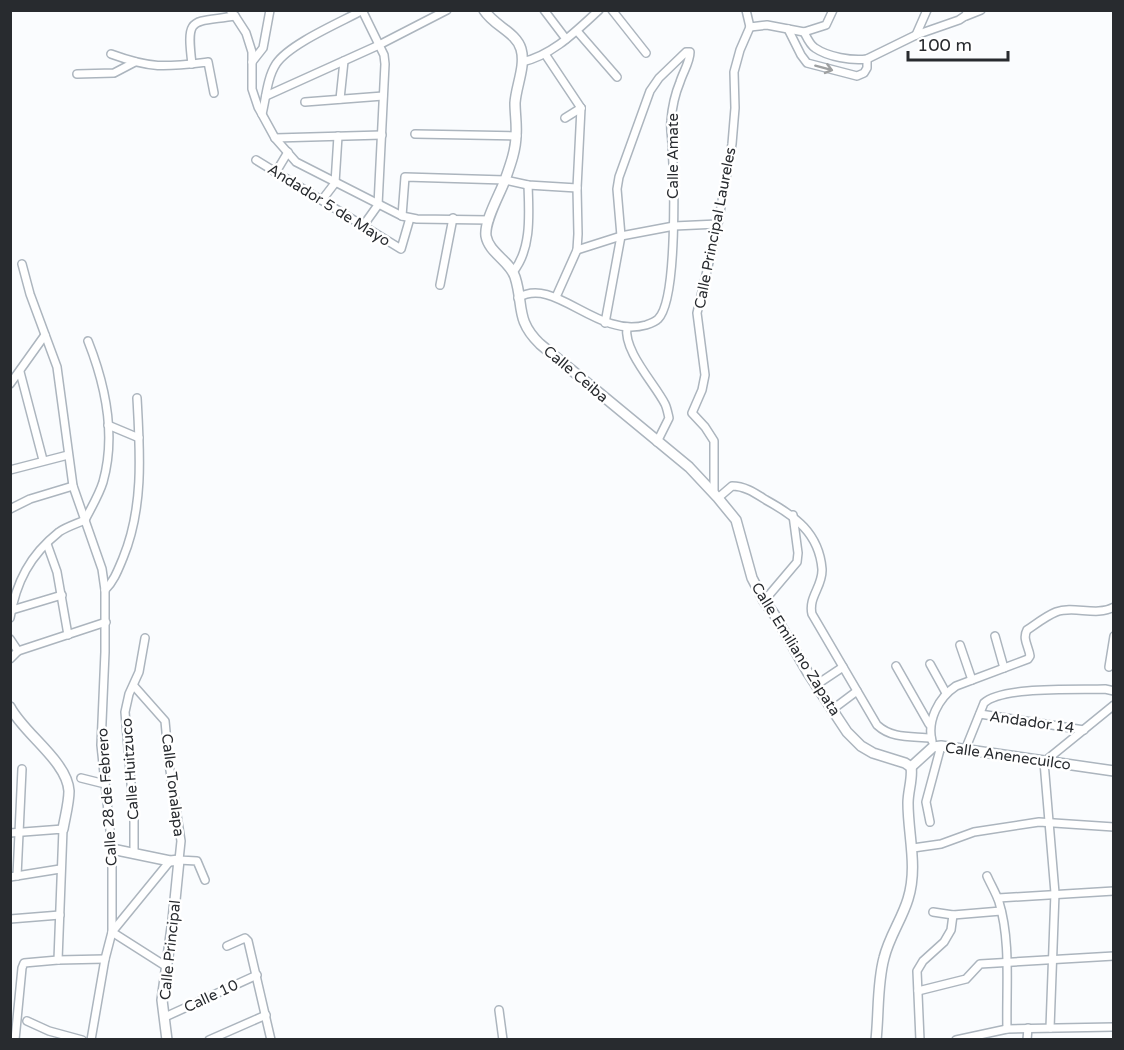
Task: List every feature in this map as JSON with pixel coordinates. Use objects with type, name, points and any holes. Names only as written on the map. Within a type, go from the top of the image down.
[{"type":"street","points":[[252,62],[263,48],[270,10]]},
{"type":"street","points":[[266,96],[379,45],[447,10]]},
{"type":"street","points":[[484,10],[495,24],[509,32],[519,42],[522,51],[515,103],[517,136],[505,180],[489,220],[486,237],[490,246],[513,272],[520,261],[528,231],[528,185]]},
{"type":"street","points":[[544,10],[566,39]]},
{"type":"street","points":[[612,10],[646,53]]},
{"type":"street","points":[[746,10],[750,27],[767,25],[804,32],[826,25],[833,10]]},
{"type":"street","points":[[916,35],[927,10]]},
{"type":"street","points":[[804,32],[813,48],[850,59],[867,59],[967,13],[981,10]]},
{"type":"street","points":[[262,114],[270,75],[285,52],[362,11],[379,45],[385,64],[378,205],[363,226]]},
{"type":"street","points":[[522,62],[545,54],[577,31],[599,11]]},
{"type":"street","points":[[192,64],[190,29],[197,22],[231,12],[246,33],[252,52],[252,89],[258,107],[275,138],[296,162],[402,216],[489,220]]},
{"type":"street","name":"Calle Principal Laureles","points":[[716,496],[714,441],[692,413],[702,390],[705,375],[697,313],[718,224],[732,144],[735,108],[734,72],[750,27]]},
{"type":"street","points":[[788,29],[801,56],[807,63],[857,76],[864,74],[867,59]]},
{"type":"street","points":[[577,31],[617,77]]},
{"type":"street","points":[[801,56],[813,48]]},
{"type":"street","name":"Calle Amate","points":[[621,236],[617,189],[635,129],[650,91],[659,78],[686,52],[690,52],[673,103],[670,125],[674,226],[672,275],[663,311],[658,320],[645,325],[627,327]]},
{"type":"street","points":[[111,54],[152,66],[173,67],[207,62],[214,93]]},
{"type":"street","points":[[545,54],[581,108],[577,250],[556,297]]},
{"type":"street","points":[[340,99],[344,61]]},
{"type":"street","points":[[77,74],[114,73],[135,62]]},
{"type":"street","points":[[304,102],[383,96]]},
{"type":"street","points":[[565,118],[581,108]]},
{"type":"street","points":[[415,134],[517,136]]},
{"type":"street","points":[[275,138],[382,135]]},
{"type":"street","points":[[322,200],[335,183],[338,136]]},
{"type":"street","points":[[276,172],[288,152]]},
{"type":"street","name":"Andador 5 de Mayo","points":[[256,160],[400,249],[410,218]]},
{"type":"street","points":[[402,216],[405,177],[505,180],[528,185],[577,188]]},
{"type":"street","points":[[440,285],[453,218]]},
{"type":"street","points":[[577,250],[621,236],[674,226],[718,224]]},
{"type":"street","points":[[605,323],[621,236]]},
{"type":"street","name":"Calle 28 de Febrero","points":[[22,264],[57,367],[73,486],[102,569],[105,590],[101,745],[112,849],[112,932],[91,1040]]},
{"type":"street","name":"Calle Ceiba","points":[[513,272],[523,323],[529,333],[689,467],[716,496]]},
{"type":"street","points":[[518,298],[526,293],[537,291],[556,297],[605,323],[627,327],[626,334],[639,364],[665,405],[669,418],[657,442]]},
{"type":"street","points":[[10,384],[45,335]]},
{"type":"street","points":[[11,614],[18,582],[27,567],[61,531],[85,520],[105,475],[108,425],[99,371],[88,341]]},
{"type":"street","points":[[20,372],[43,460]]},
{"type":"street","points":[[105,590],[115,577],[132,536],[138,501],[139,438],[136,398]]},
{"type":"street","points":[[108,425],[139,438]]},
{"type":"street","points":[[10,470],[68,455]]},
{"type":"street","points":[[10,509],[30,499],[73,486]]},
{"type":"street","points":[[716,496],[732,486],[747,488],[793,515],[810,533],[822,572],[810,606],[812,614],[877,725],[892,735],[935,744]]},
{"type":"street","name":"Calle Emiliano Zapata","points":[[716,496],[736,520],[752,578],[764,601],[848,732],[861,746],[882,757],[905,763],[911,767]]},
{"type":"street","points":[[764,601],[797,562],[793,515]]},
{"type":"street","points":[[47,544],[57,572],[68,635]]},
{"type":"street","points":[[11,614],[62,595]]},
{"type":"street","points":[[929,724],[946,693],[972,680],[1028,659],[1030,656],[1024,634],[1027,630],[1054,613],[1108,610],[1113,606]]},
{"type":"street","points":[[10,659],[18,651],[106,621]]},
{"type":"street","points":[[995,636],[1004,668]]},
{"type":"street","points":[[1109,667],[1113,636]]},
{"type":"street","name":"Calle Huitzuco","points":[[134,853],[134,819],[125,712],[129,694],[139,672],[145,638]]},
{"type":"street","points":[[10,639],[18,651]]},
{"type":"street","points":[[960,645],[972,680]]},
{"type":"street","points":[[930,664],[946,693]]},
{"type":"street","points":[[896,666],[929,724],[935,744],[926,802],[930,822]]},
{"type":"street","points":[[816,685],[843,667]]},
{"type":"street","name":"Calle Tonalapa","points":[[134,686],[165,721],[180,841],[174,861]]},
{"type":"street","points":[[965,750],[988,699],[1041,690],[1105,689],[1113,692]]},
{"type":"street","points":[[832,709],[857,691]]},
{"type":"street","points":[[1050,1028],[1055,894],[1044,762],[1113,705]]},
{"type":"street","points":[[10,707],[17,719],[47,752],[66,779],[69,792],[60,869],[58,960]]},
{"type":"street","name":"Andador 14","points":[[980,714],[1084,730]]},
{"type":"street","name":"Calle Anenecuilco","points":[[911,767],[935,744],[1113,771]]},
{"type":"street","points":[[876,1040],[883,959],[909,897],[913,875],[913,848],[908,805],[911,767]]},
{"type":"street","points":[[22,769],[14,876],[60,869]]},
{"type":"street","points":[[81,778],[105,784]]},
{"type":"street","points":[[913,848],[941,844],[974,832],[1039,822],[1113,827]]},
{"type":"street","points":[[10,833],[63,829]]},
{"type":"street","points":[[112,849],[174,861],[197,861],[205,880]]},
{"type":"street","points":[[167,967],[112,932],[174,861]]},
{"type":"street","name":"Calle Principal","points":[[167,1040],[162,1000],[167,967],[174,861]]},
{"type":"street","points":[[987,876],[1001,910],[1006,962],[1007,1029]]},
{"type":"street","points":[[998,898],[1113,891]]},
{"type":"street","points":[[933,912],[953,915],[1001,910]]},
{"type":"street","points":[[10,919],[60,915]]},
{"type":"street","points":[[920,1040],[917,971],[919,965],[944,942],[951,930],[953,915]]},
{"type":"street","points":[[227,946],[247,939],[272,1040]]},
{"type":"street","points":[[918,991],[966,979],[980,964],[1113,956]]},
{"type":"street","points":[[15,1040],[14,1014],[24,963],[105,959]]},
{"type":"street","name":"Calle 10","points":[[165,1017],[257,975]]},
{"type":"street","points":[[498,1010],[503,1040]]},
{"type":"street","points":[[210,1040],[266,1015]]},
{"type":"street","points":[[27,1021],[49,1031],[82,1040]]},
{"type":"street","points":[[956,1040],[1007,1029],[1113,1027]]},
{"type":"street","points":[[1027,1040],[1028,1028]]},
{"type":"street","points":[[48,1040],[49,1031]]}]
